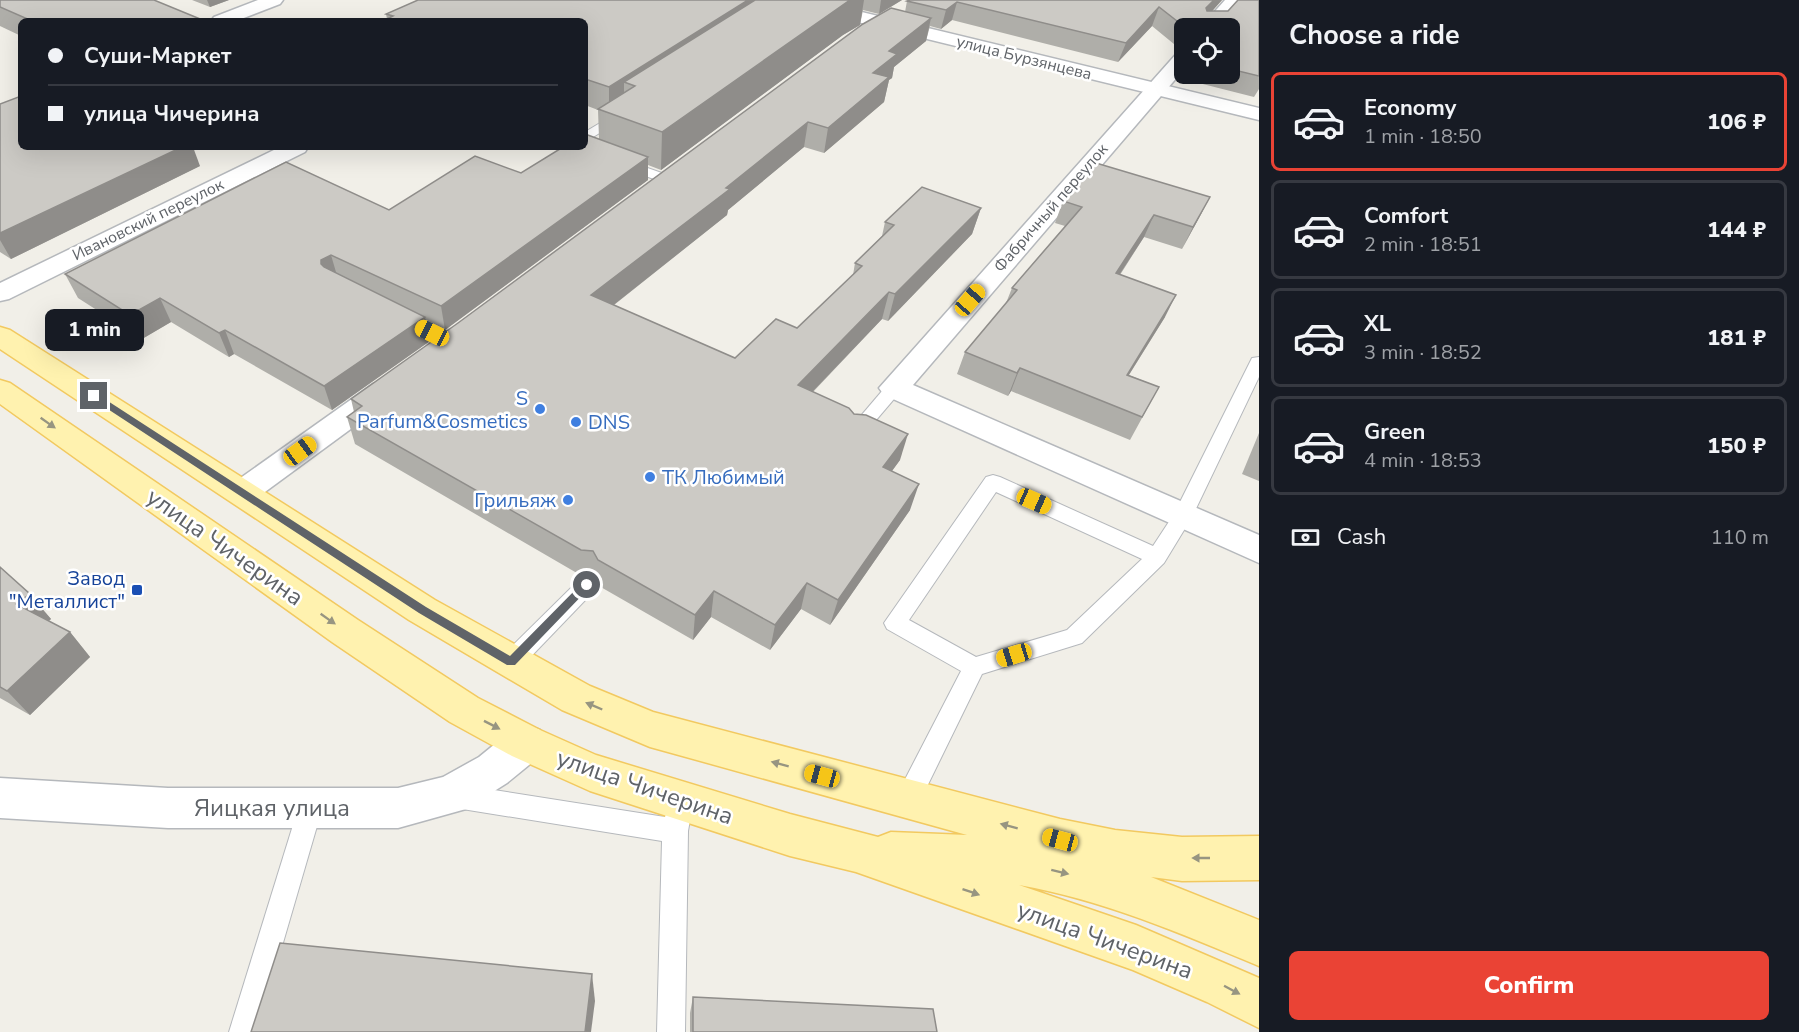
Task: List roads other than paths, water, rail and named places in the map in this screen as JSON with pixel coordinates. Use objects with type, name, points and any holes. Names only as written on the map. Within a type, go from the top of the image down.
[{"type":"main road","points":[[0,336],[422,610],[576,698],[651,729],[1060,840],[1115,851],[1182,858],[1259,858]]},
{"type":"main road","name":"улица Чичерина","points":[[0,390],[345,631],[464,710],[526,743],[590,772],[678,817],[790,835],[856,851],[1136,948],[1224,985],[1259,1004]]},
{"type":"main road","points":[[856,851],[964,856],[1006,861],[1062,872],[1140,896],[1259,943]]},
{"type":"street","points":[[228,18],[274,0]]},
{"type":"street","points":[[1218,18],[1235,0]]},
{"type":"street","name":"улица Бурзянцева","points":[[789,3],[884,23],[1259,114]]},
{"type":"street","points":[[850,41],[910,6]]},
{"type":"street","name":"Фабричный переулок","points":[[894,388],[1174,68]]},
{"type":"street","name":"Ивановский переулок","points":[[0,294],[291,150]]},
{"type":"street","points":[[243,492],[404,376]]},
{"type":"street","points":[[894,388],[1259,550]]},
{"type":"street","name":"Яицкая улица","points":[[0,798],[168,808],[398,808],[451,795],[493,770],[526,743]]},
{"type":"lane","points":[[588,136],[634,105]]},
{"type":"lane","points":[[613,159],[667,180]]},
{"type":"lane","points":[[388,312],[451,342]]},
{"type":"lane","points":[[908,800],[974,668],[1074,637],[1157,557],[1182,517],[1258,362]]},
{"type":"lane","points":[[854,435],[894,388]]},
{"type":"lane","points":[[974,668],[895,623],[993,482],[1157,557]]},
{"type":"lane","points":[[511,662],[587,585]]},
{"type":"lane","points":[[451,795],[678,817],[671,1032]]},
{"type":"lane","points":[[243,1032],[310,809]]},
{"type":"place","name":"S Parfum&Cosmetics","points":[[540,409]]},
{"type":"place","name":"DNS","points":[[576,422]]},
{"type":"place","name":"ТК Любимый","points":[[650,477]]},
{"type":"place","name":"Грильяж","points":[[568,500]]},
{"type":"place","name":"Завод \"Металлист\"","points":[[137,590]]}]
